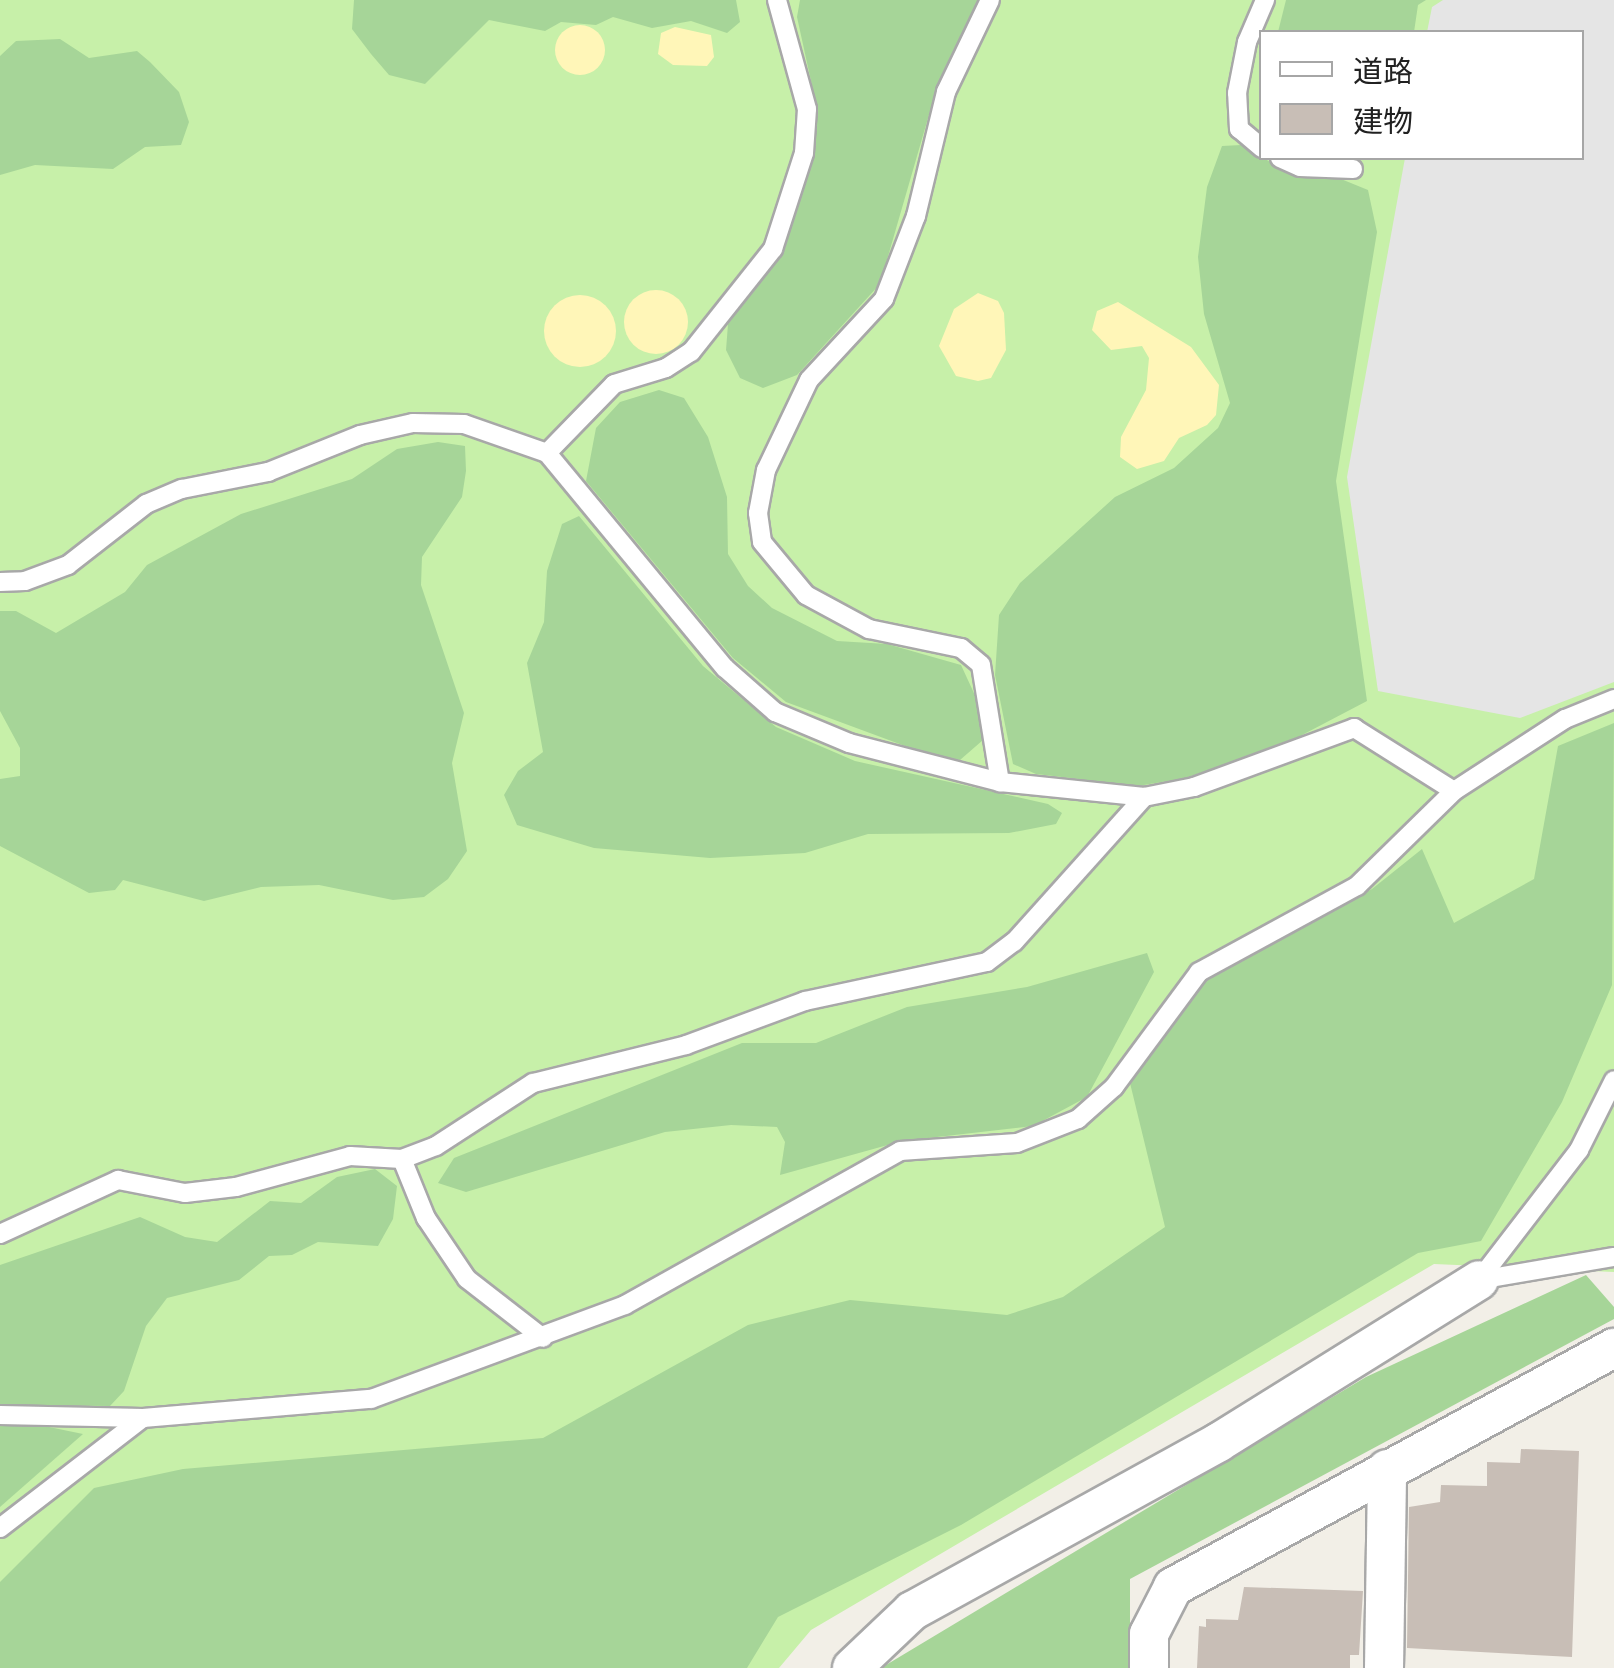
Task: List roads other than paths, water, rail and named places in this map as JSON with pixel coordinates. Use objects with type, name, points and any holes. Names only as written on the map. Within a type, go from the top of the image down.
[{"type":"street","points":[[852,1668],[912,1611],[1219,1442],[1479,1280]]},
{"type":"street","points":[[1150,1668],[1150,1634],[1173,1587],[1614,1348]]},
{"type":"street","points":[[1384,1668],[1388,1468]]},
{"type":"lane","points":[[547,453],[614,384],[666,368],[691,352],[773,249],[804,153],[807,109],[777,0]]},
{"type":"lane","points":[[990,0],[946,92],[916,216],[884,299],[809,380],[766,470],[758,513],[762,542],[806,594],[869,629],[960,648],[981,665],[1000,782]]},
{"type":"lane","points":[[1259,146],[1239,129],[1237,92],[1247,42],[1264,0]]},
{"type":"lane","points":[[1284,160],[1300,167],[1353,170]]},
{"type":"lane","points":[[0,582],[25,581],[68,565],[146,504],[182,489],[285,467],[360,435],[413,423],[464,424],[547,453],[725,668],[775,712],[849,743],[1000,782],[1144,797],[1194,787],[1354,728],[1454,791]]},
{"type":"lane","points":[[0,1415],[143,1418],[371,1399],[624,1305],[900,1150],[1017,1143],[1078,1120],[1114,1086],[1200,972],[1357,886],[1454,791],[1565,720],[1614,699]]},
{"type":"lane","points":[[0,1234],[118,1180],[184,1193],[236,1187],[350,1156],[402,1159],[436,1146],[533,1083],[686,1045],[805,1001],[987,962],[1014,942],[1144,797]]},
{"type":"lane","points":[[1479,1280],[1579,1150],[1614,1080]]},
{"type":"lane","points":[[402,1159],[426,1218],[468,1279],[543,1338]]},
{"type":"lane","points":[[1479,1280],[1614,1257]]},
{"type":"lane","points":[[0,1528],[143,1418]]}]
